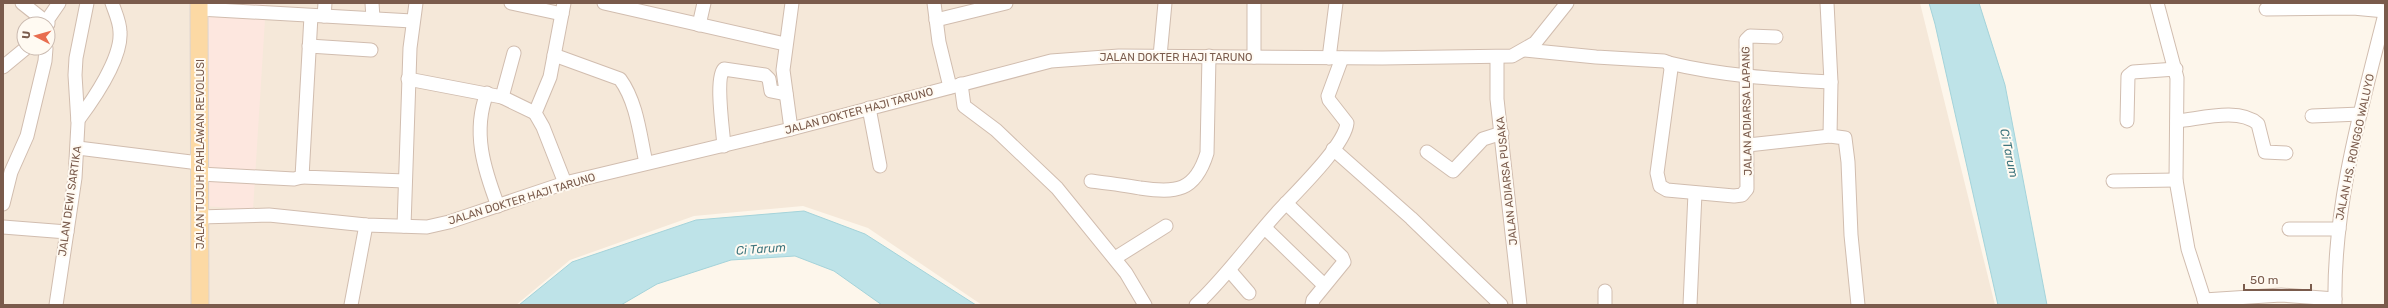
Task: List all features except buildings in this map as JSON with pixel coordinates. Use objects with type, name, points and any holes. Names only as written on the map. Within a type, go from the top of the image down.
[{"type":"main road","name":"JALAN TUJUH PAHLAWAN REVOLUSI","points":[[199,6],[200,305]]},
{"type":"street","points":[[22,3],[39,16]]},
{"type":"street","points":[[51,16],[59,3]]},
{"type":"street","name":"JALAN DEWI SARTIKA","points":[[56,305],[78,148],[75,64],[87,3]]},
{"type":"street","points":[[78,120],[108,72],[120,41],[119,23],[112,3]]},
{"type":"street","points":[[372,3],[373,18]]},
{"type":"street","points":[[404,226],[408,79],[412,21],[416,3]]},
{"type":"street","points":[[511,3],[563,8],[550,77],[535,113]]},
{"type":"street","points":[[604,3],[649,8],[699,25],[785,44]]},
{"type":"street","points":[[699,25],[704,3]]},
{"type":"street","points":[[791,129],[783,70],[785,44],[792,3]]},
{"type":"street","points":[[934,3],[936,20],[964,106],[996,130],[1041,173],[1115,258],[1145,305]]},
{"type":"street","points":[[936,20],[1006,3]]},
{"type":"street","points":[[1160,56],[1165,3]]},
{"type":"street","points":[[1254,3],[1254,57]]},
{"type":"street","points":[[1329,58],[1336,3]]},
{"type":"street","points":[[1525,50],[1544,34],[1566,3]]},
{"type":"street","points":[[1827,3],[1831,82],[1830,136]]},
{"type":"street","points":[[2157,3],[2176,69],[2178,121],[2176,180],[2188,249],[2205,302],[2281,295],[2335,302]]},
{"type":"street","points":[[199,6],[320,12],[412,21]]},
{"type":"street","points":[[2266,9],[2353,8],[2385,13]]},
{"type":"street","points":[[302,177],[309,46],[320,12]]},
{"type":"street","name":"JALAN HS. RONGGO WALUYO","points":[[2335,302],[2339,229],[2360,114],[2381,43],[2385,13]]},
{"type":"street","name":"JALAN ADIARSA LAPANG","points":[[1670,63],[1671,69],[1657,173],[1660,186],[1668,190],[1695,193],[1742,195],[1747,189],[1748,144],[1746,40],[1750,36],[1776,37]]},
{"type":"street","points":[[309,46],[371,50]]},
{"type":"street","points":[[1525,50],[1596,57],[1664,61],[1704,72],[1747,78],[1831,82]]},
{"type":"street","name":"JALAN DOKTER HAJI TARUNO","points":[[200,217],[274,215],[366,225],[427,227],[449,222],[565,183],[724,146],[1051,61],[1119,56],[1497,58],[1512,56],[1525,50]]},
{"type":"street","points":[[502,97],[514,53]]},
{"type":"street","points":[[554,55],[620,78],[630,96],[646,163]]},
{"type":"street","points":[[3,67],[16,56]]},
{"type":"street","points":[[3,204],[11,172],[28,136],[46,56]]},
{"type":"street","points":[[1091,181],[1166,191],[1179,189],[1190,184],[1203,165],[1207,153],[1209,56]]},
{"type":"street","points":[[1196,305],[1230,271],[1286,203],[1334,150],[1347,126],[1346,119],[1329,100],[1328,96],[1342,58]]},
{"type":"street","name":"JALAN ADIARSA PUSAKA","points":[[1497,58],[1497,99],[1520,305]]},
{"type":"street","points":[[724,146],[720,97],[721,75],[724,69],[765,75],[769,79],[770,91],[786,94]]},
{"type":"street","points":[[2127,121],[2128,76],[2133,72],[2176,69]]},
{"type":"street","points":[[408,79],[502,97],[535,113],[543,127],[565,183]]},
{"type":"street","points":[[487,93],[480,119],[480,144],[487,178],[498,206]]},
{"type":"street","points":[[868,108],[880,166]]},
{"type":"street","points":[[2312,116],[2360,114]]},
{"type":"street","points":[[2178,121],[2230,115],[2245,117],[2258,124],[2265,152],[2286,152]]},
{"type":"street","points":[[1427,152],[1453,171],[1482,139],[1502,133]]},
{"type":"street","points":[[1748,144],[1830,136],[1841,137],[1847,140],[1851,235],[1858,305]]},
{"type":"street","points":[[78,148],[200,168],[294,179],[302,177],[405,181]]},
{"type":"street","points":[[1334,150],[1411,218],[1501,305]]},
{"type":"street","points":[[2113,181],[2176,180]]},
{"type":"street","points":[[1690,305],[1695,193]]},
{"type":"street","points":[[1286,203],[1342,257],[1343,266],[1324,285],[1313,300],[1312,305]]},
{"type":"street","points":[[351,305],[366,225]]},
{"type":"street","points":[[1115,258],[1166,226]]},
{"type":"street","points":[[3,227],[67,232]]},
{"type":"street","points":[[1265,228],[1324,285]]},
{"type":"street","points":[[2289,229],[2339,229]]},
{"type":"street","points":[[1230,271],[1249,293]]},
{"type":"street","points":[[1605,291],[1605,305]]},
{"type":"shaded area","points":[[3,3],[1920,3],[1995,305],[982,305],[868,228],[803,206],[694,216],[570,260],[516,305],[3,305]]},
{"type":"shaded area","points":[[200,3],[266,3],[253,210],[206,206]]},
{"type":"water","name":"Ci Tarum","points":[[1929,3],[1979,3],[2005,85],[2047,305],[1998,305]]},
{"type":"water","name":"Ci Tarum","points":[[804,211],[865,234],[976,305],[882,305],[834,271],[795,256],[731,260],[657,284],[621,305],[519,305],[572,262],[696,220]]}]
